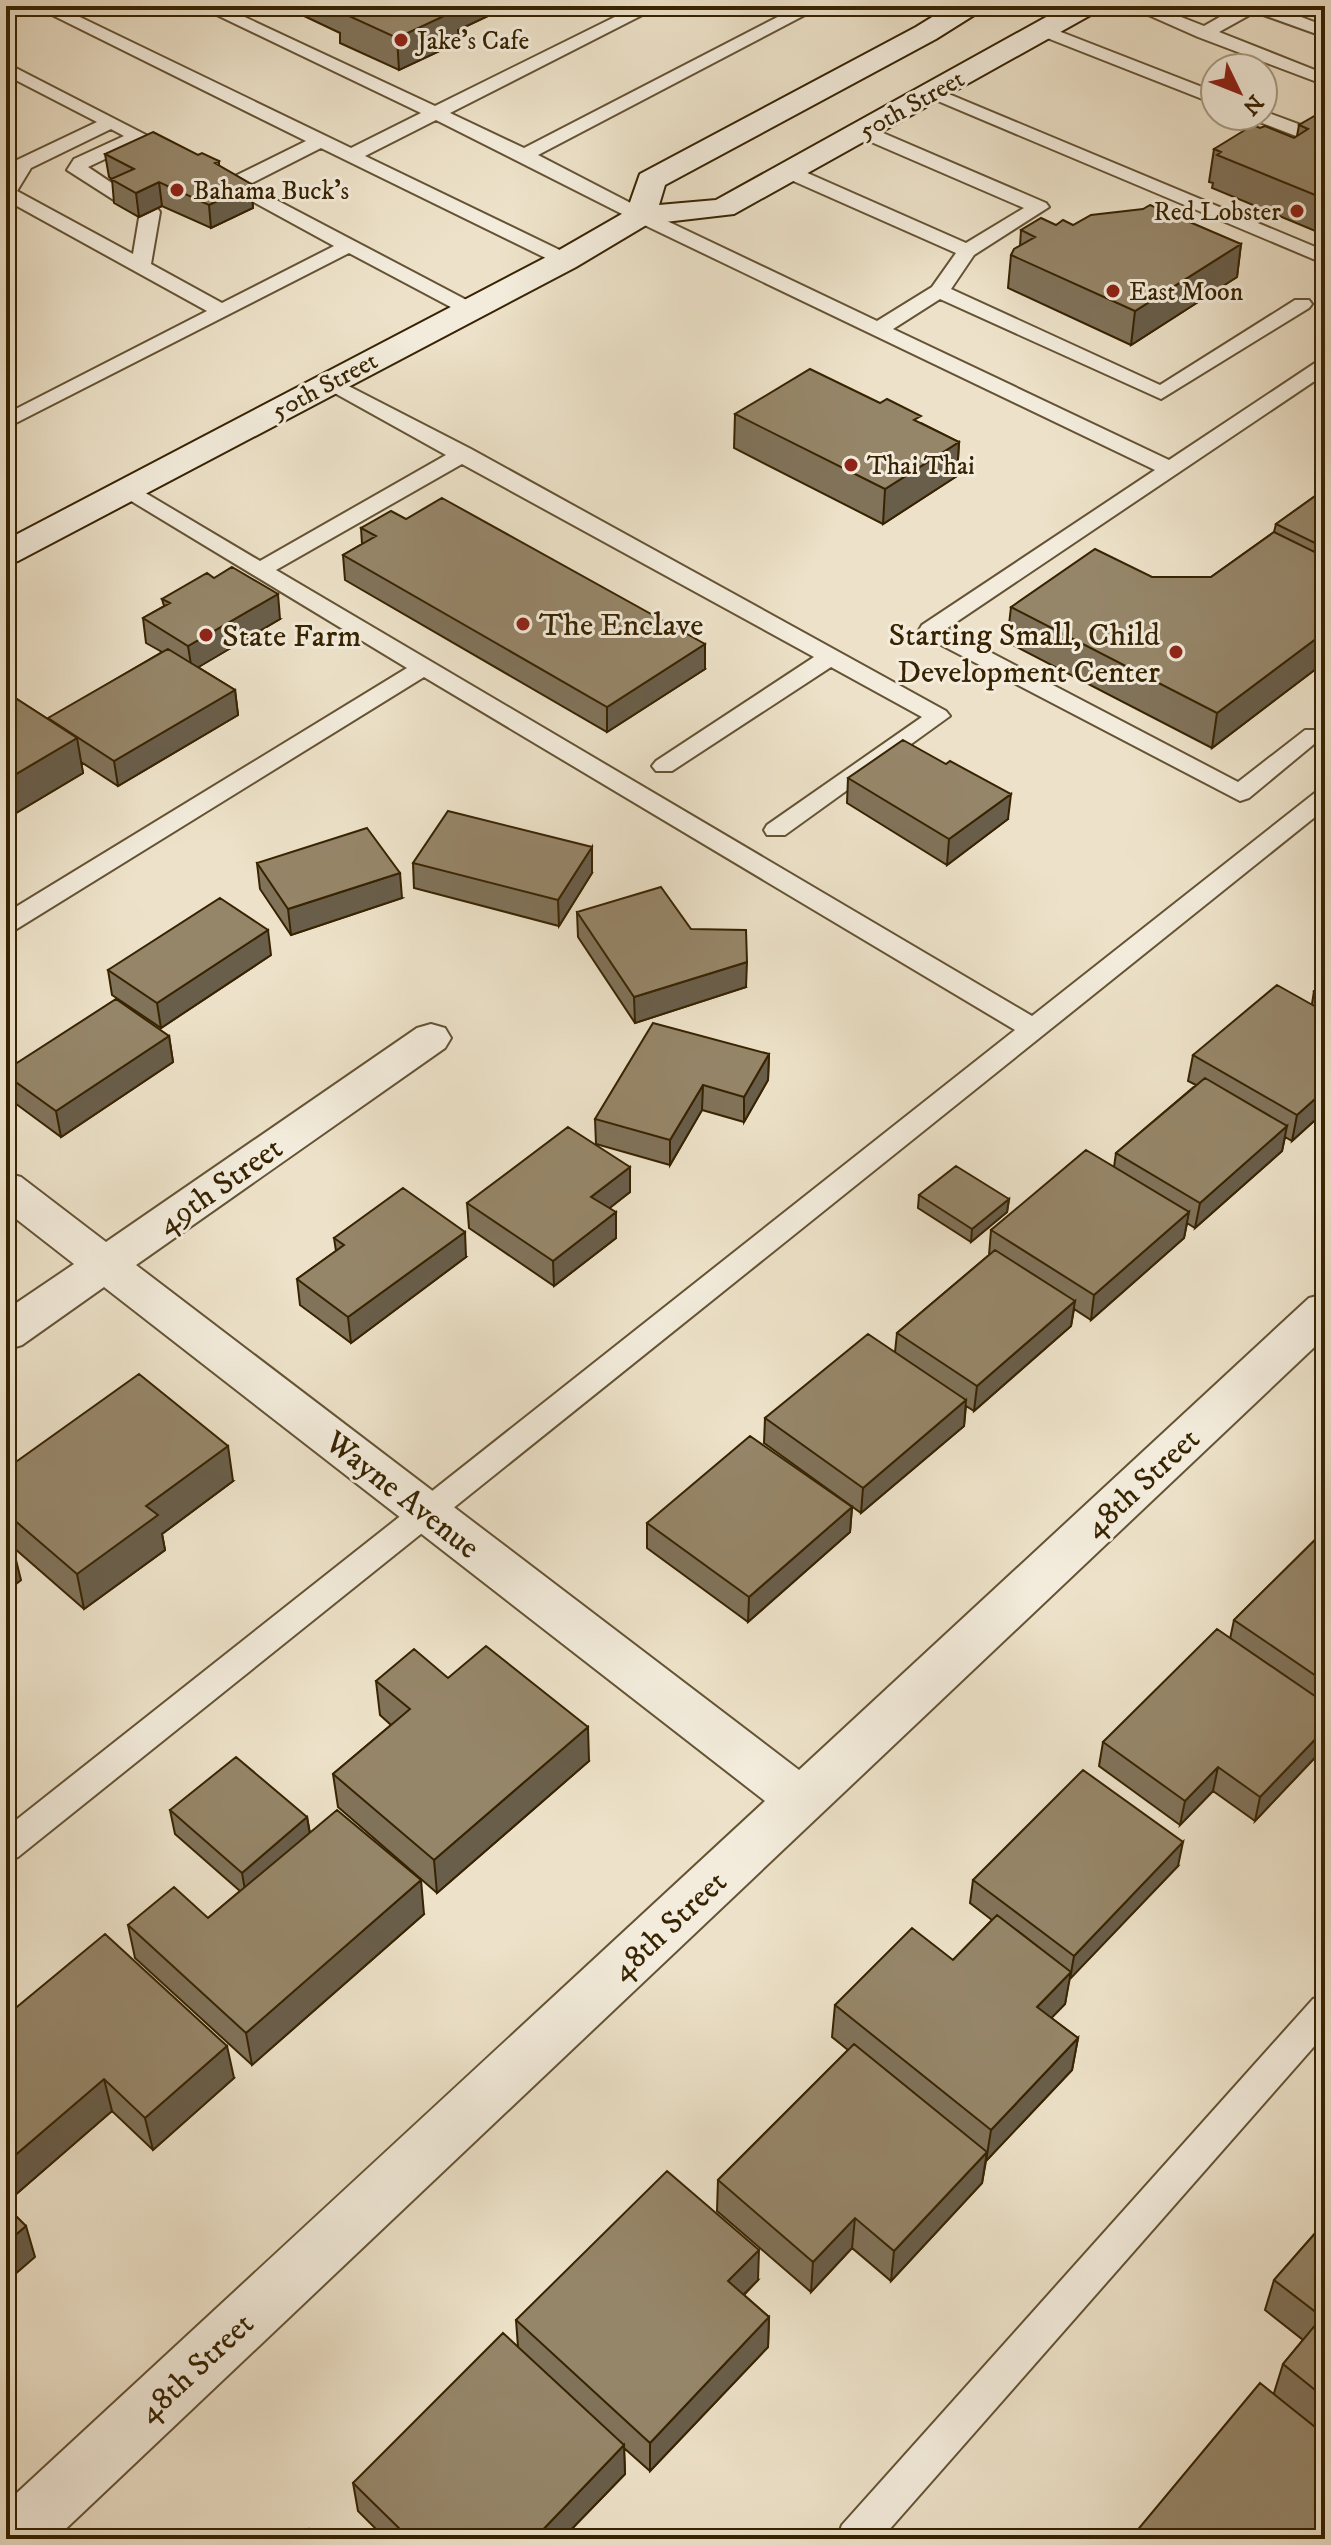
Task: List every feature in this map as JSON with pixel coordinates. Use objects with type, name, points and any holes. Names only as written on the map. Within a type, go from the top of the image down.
[{"type":"street","name":"50th Street","points":[[641,216],[651,180],[926,33],[969,6]]},
{"type":"street","name":"50th Street","points":[[6,554],[565,260],[641,216],[723,208],[1086,6]]},
{"type":"street","name":"49th Street","points":[[6,1333],[431,1038]]},
{"type":"street","name":"Wayne Avenue","points":[[6,1188],[801,1800]]},
{"type":"street","name":"48th Street","points":[[11,2539],[1325,1310]]},
{"type":"lane","points":[[43,6],[565,260]]},
{"type":"lane","points":[[207,6],[524,155],[641,216],[1170,469]]},
{"type":"lane","points":[[352,155],[651,6]]},
{"type":"lane","points":[[524,155],[813,6]]},
{"type":"lane","points":[[1137,6],[1325,80]]},
{"type":"lane","points":[[1204,33],[1254,6],[1325,32]]},
{"type":"lane","points":[[1043,30],[1199,92]]},
{"type":"lane","points":[[6,68],[469,309]]},
{"type":"lane","points":[[932,92],[1325,258]]},
{"type":"lane","points":[[111,122],[24,164],[7,193],[222,311]]},
{"type":"lane","points":[[1279,123],[1325,141]]},
{"type":"lane","points":[[862,131],[1039,207],[967,251],[939,291],[878,329]]},
{"type":"lane","points":[[124,198],[76,170],[81,163],[139,136]]},
{"type":"lane","points":[[233,185],[323,140]]},
{"type":"lane","points":[[789,172],[967,251]]},
{"type":"lane","points":[[141,266],[150,212]]},
{"type":"lane","points":[[6,422],[348,246]]},
{"type":"lane","points":[[939,291],[1161,393],[1302,304]]},
{"type":"lane","points":[[1313,735],[1240,793],[930,630],[1325,365]]},
{"type":"lane","points":[[329,382],[938,716],[776,830]]},
{"type":"lane","points":[[259,571],[463,454]]},
{"type":"lane","points":[[124,490],[1034,1029]]},
{"type":"lane","points":[[664,766],[831,656]]},
{"type":"lane","points":[[6,924],[423,668]]},
{"type":"lane","points":[[6,1847],[1325,797]]},
{"type":"lane","points":[[856,2539],[1325,2010]]},
{"type":"building","points":[[348,6],[448,6],[457,10],[397,38],[338,11]]},
{"type":"building","points":[[1316,115],[1325,118],[1325,199],[1217,155],[1221,152],[1214,149],[1242,132],[1279,132],[1294,138],[1308,129],[1299,125]]},
{"type":"building","points":[[153,132],[198,155],[202,153],[219,161],[215,163],[251,184],[209,205],[159,182],[136,193],[111,179],[134,169],[105,154]]},
{"type":"building","points":[[1150,205],[1241,244],[1135,311],[1011,255],[1014,249],[1035,237],[1021,230],[1041,218],[1056,225],[1063,220],[1073,225],[1091,215],[1143,209]]},
{"type":"building","points":[[810,369],[880,403],[887,399],[921,416],[914,420],[959,442],[885,489],[735,414]]},
{"type":"building","points":[[1325,489],[1325,548],[1276,524]]},
{"type":"building","name":"The Enclave","points":[[442,498],[705,644],[607,707],[343,555],[376,536],[361,528],[391,511],[406,519]]},
{"type":"building","name":"Starting Small, Child Development Center","points":[[1274,532],[1325,557],[1325,632],[1217,713],[1011,607],[1095,549],[1152,577],[1211,577]]},
{"type":"building","points":[[232,567],[278,594],[188,646],[143,618],[170,603],[162,599],[207,573],[214,578]]},
{"type":"building","points":[[168,649],[235,690],[114,761],[48,718]]},
{"type":"building","points":[[6,692],[77,738],[6,780]]},
{"type":"building","points":[[903,740],[1011,794],[949,839],[848,778]]},
{"type":"building","points":[[448,811],[592,847],[558,900],[413,863]]},
{"type":"building","points":[[367,828],[400,873],[288,909],[257,863]]},
{"type":"building","points":[[661,887],[691,929],[746,930],[747,962],[634,997],[577,912]]},
{"type":"building","points":[[220,898],[268,930],[157,1003],[108,970]]},
{"type":"building","points":[[1325,982],[1325,997],[1314,991]]},
{"type":"building","points":[[1277,985],[1325,1012],[1325,1090],[1297,1115],[1193,1055]]},
{"type":"building","points":[[116,999],[169,1036],[56,1111],[6,1075],[6,1070]]},
{"type":"building","points":[[653,1023],[769,1054],[744,1097],[703,1085],[670,1140],[595,1119]]},
{"type":"building","points":[[1205,1078],[1287,1126],[1200,1203],[1116,1153]]},
{"type":"building","points":[[568,1127],[630,1167],[591,1197],[616,1212],[553,1261],[467,1203]]},
{"type":"building","points":[[1086,1150],[1189,1212],[1094,1295],[991,1230]]},
{"type":"building","points":[[956,1166],[1009,1199],[972,1229],[919,1195]]},
{"type":"building","points":[[403,1188],[465,1232],[348,1317],[297,1279],[344,1245],[334,1238]]},
{"type":"building","points":[[995,1250],[1075,1301],[977,1386],[897,1333]]},
{"type":"building","points":[[868,1334],[966,1400],[863,1488],[765,1418]]},
{"type":"building","points":[[139,1374],[228,1446],[146,1506],[158,1515],[77,1574],[6,1513],[6,1469]]},
{"type":"building","points":[[750,1436],[852,1507],[749,1597],[647,1523]]},
{"type":"building","points":[[1325,1530],[1325,1677],[1322,1680],[1234,1620]]},
{"type":"building","points":[[6,1548],[15,1556],[6,1562]]},
{"type":"building","points":[[1217,1629],[1325,1703],[1325,1729],[1260,1797],[1218,1767],[1185,1801],[1103,1742]]},
{"type":"building","points":[[486,1646],[588,1727],[434,1860],[333,1774],[410,1709],[376,1681],[414,1649],[448,1678]]},
{"type":"building","points":[[236,1757],[307,1817],[242,1873],[170,1810]]},
{"type":"building","points":[[1083,1770],[1183,1842],[1074,1956],[973,1880]]},
{"type":"building","points":[[337,1810],[421,1880],[246,2033],[128,1925],[174,1887],[208,1918]]},
{"type":"building","points":[[997,1915],[1071,1972],[1037,2007],[1078,2038],[991,2130],[835,2005],[912,1928],[953,1960]]},
{"type":"building","points":[[105,1934],[227,2046],[145,2118],[104,2079],[6,2163],[6,2016]]},
{"type":"building","points":[[854,2044],[987,2152],[894,2251],[855,2218],[813,2262],[718,2180]]},
{"type":"building","points":[[667,2171],[759,2250],[728,2281],[769,2317],[650,2443],[516,2320]]},
{"type":"building","points":[[6,2206],[26,2226],[6,2243]]},
{"type":"building","points":[[1325,2222],[1325,2398],[1283,2364],[1322,2317],[1274,2280]]},
{"type":"building","points":[[503,2333],[624,2445],[534,2539],[410,2539],[353,2483]]},
{"type":"building","points":[[1260,2383],[1325,2435],[1325,2539],[1130,2539]]},
{"type":"building","points":[[309,2529],[319,2539],[300,2539]]},
{"type":"place","name":"Jake's Cafe","points":[[401,40]]},
{"type":"place","name":"Bahama Buck's","points":[[177,190]]},
{"type":"place","name":"Red Lobster","points":[[1297,211]]},
{"type":"place","name":"East Moon","points":[[1113,291]]},
{"type":"place","name":"Thai Thai","points":[[851,465]]},
{"type":"place","name":"The Enclave","points":[[523,624]]},
{"type":"place","name":"State Farm","points":[[206,635]]},
{"type":"place","name":"Starting Small, Child Development Center","points":[[1176,652]]}]
